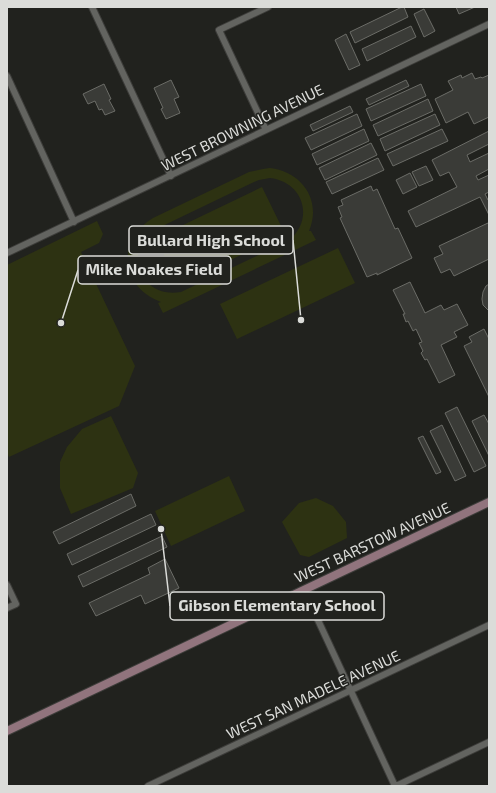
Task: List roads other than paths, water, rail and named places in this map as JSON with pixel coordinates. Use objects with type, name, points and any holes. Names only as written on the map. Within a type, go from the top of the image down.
[{"type":"street","points":[[92,7],[171,176]]},
{"type":"street","points":[[266,130],[219,30],[268,7]]},
{"type":"street","name":"WEST BROWNING AVENUE","points":[[7,253],[489,24]]},
{"type":"street","points":[[7,76],[74,222]]},
{"type":"street","name":"WEST BARSTOW AVENUE","points":[[7,731],[489,502]]},
{"type":"street","points":[[7,585],[16,604],[7,608]]},
{"type":"street","points":[[304,590],[396,786],[489,742]]},
{"type":"street","name":"WEST SAN MADELE AVENUE","points":[[148,786],[489,625]]},
{"type":"place","name":"Bullard High School","points":[[301,320]]},
{"type":"place","name":"Mike Noakes Field","points":[[61,323]]},
{"type":"place","name":"Gibson Elementary School","points":[[161,529]]}]
